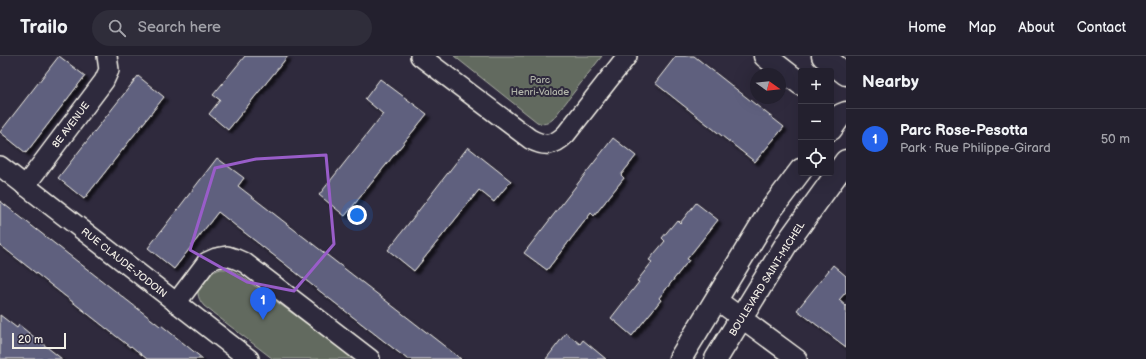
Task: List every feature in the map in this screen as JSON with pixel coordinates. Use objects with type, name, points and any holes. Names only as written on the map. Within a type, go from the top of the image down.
[{"type":"main road","points":[[765,56],[798,82]]},
{"type":"main road","points":[[823,56],[846,74]]},
{"type":"main road","name":"BOULEVARD SAINT-MICHEL","points":[[716,359],[787,243],[846,161]]},
{"type":"main road","points":[[680,359],[770,211],[798,174]]},
{"type":"street","points":[[420,56],[530,139],[538,144],[544,145],[559,141],[566,134],[627,56]]},
{"type":"street","name":"8E AVENUE","points":[[25,186],[104,81],[109,70],[108,58]]},
{"type":"street","name":"RUE CLAUDE-JODOIN","points":[[0,166],[249,359]]},
{"type":"street","points":[[176,303],[207,262],[216,258],[227,256],[245,263],[370,359]]},
{"type":"street","points":[[717,300],[797,359]]},
{"type":"highlighted area","points":[[326,155],[334,244],[294,291],[247,282],[190,250],[215,168],[256,159]]},
{"type":"green space","name":"Parc Henri-Valade","points":[[454,56],[602,56],[553,119],[542,124],[537,122]]},
{"type":"green space","points":[[221,269],[229,269],[240,275],[355,359],[273,359],[204,306],[200,300],[198,288],[200,283],[209,274]]},
{"type":"building","points":[[59,56],[85,76],[26,153],[0,132]]},
{"type":"building","points":[[245,56],[288,56],[228,130],[209,114],[220,100],[213,95]]},
{"type":"building","points":[[676,56],[694,56],[750,100],[750,104],[755,104],[784,127],[755,162],[655,83]]},
{"type":"building","points":[[138,76],[164,97],[84,199],[58,178]]},
{"type":"building","points":[[380,79],[427,114],[345,216],[319,195],[383,114],[365,99]]},
{"type":"building","points":[[613,138],[636,156],[621,175],[624,178],[594,216],[591,213],[547,270],[524,253]]},
{"type":"building","points":[[468,147],[511,181],[494,202],[479,190],[414,271],[388,250]]},
{"type":"building","points":[[217,158],[244,178],[238,186],[461,359],[407,359],[218,212],[174,269],[148,248]]},
{"type":"building","points":[[0,201],[203,359],[147,359],[131,346],[130,347],[0,245]]},
{"type":"building","points":[[696,203],[718,220],[659,298],[661,300],[632,336],[611,318],[639,282],[637,281],[652,262],[649,260],[665,241],[662,238],[677,220],[680,223]]},
{"type":"building","points":[[833,265],[846,276],[846,292],[839,300],[846,306],[846,347],[797,310]]},
{"type":"building","points":[[0,315],[17,328],[19,325],[62,359],[0,359]]},
{"type":"building","points":[[566,333],[580,344],[583,340],[606,359],[546,359]]},
{"type":"place","name":"Parc Rose-Pesotta","points":[[263,320]]}]
